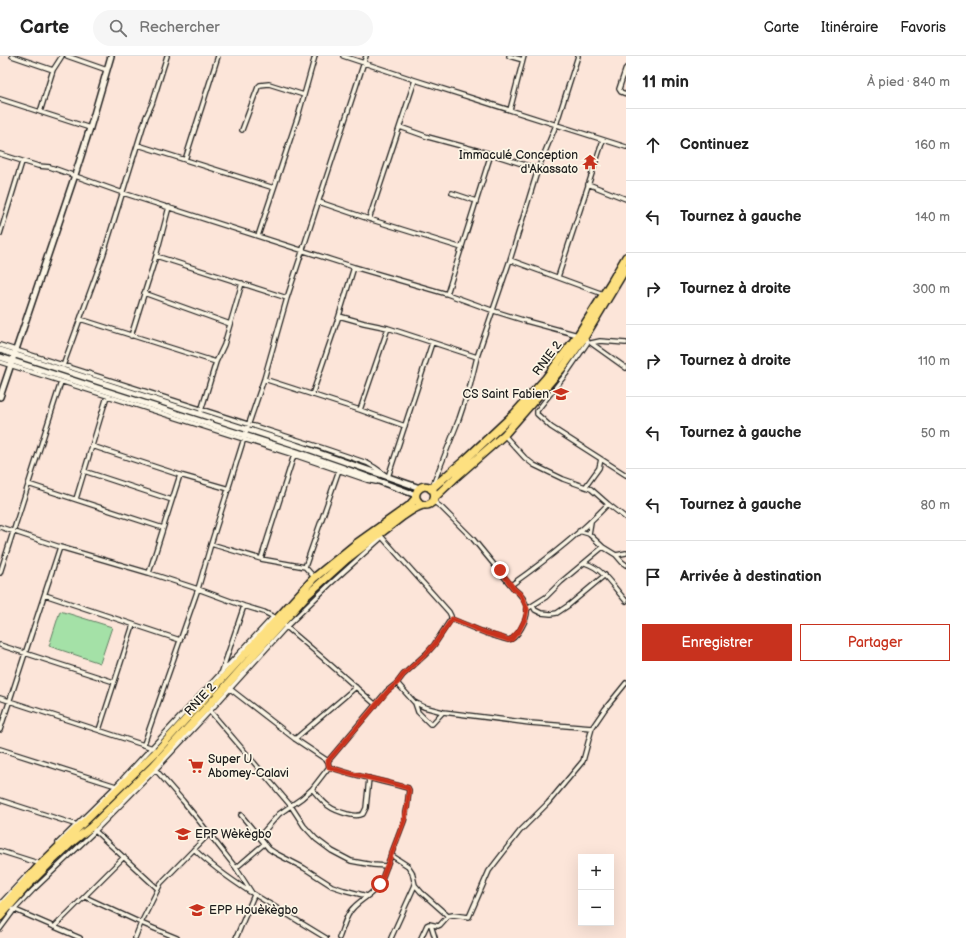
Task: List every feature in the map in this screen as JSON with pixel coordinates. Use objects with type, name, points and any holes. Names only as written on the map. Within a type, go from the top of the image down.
[{"type":"highway","name":"RNIE 2","points":[[431,489],[466,459],[514,414],[546,378],[585,340],[588,319],[626,257]]},
{"type":"highway","name":"RNIE 2","points":[[0,917],[4,906],[39,864],[321,581],[347,558],[382,534],[412,510],[423,505],[427,506],[430,504],[456,477],[504,435],[585,340],[626,268]]},
{"type":"highway","points":[[420,488],[426,487],[431,489],[434,492],[434,500]]},
{"type":"highway","name":"RNIE 2","points":[[4,906],[26,887],[71,843],[93,829],[154,768],[228,688],[314,578],[357,543],[408,506],[416,497],[416,492],[420,488]]},
{"type":"highway","points":[[416,497],[418,503],[423,505]]},
{"type":"main road","points":[[0,397],[75,175],[112,56]]},
{"type":"main road","points":[[0,350],[15,353],[248,427],[420,488]]},
{"type":"main road","points":[[0,357],[11,363],[297,452],[386,484],[416,497]]},
{"type":"street","points":[[12,56],[53,70]]},
{"type":"street","points":[[40,112],[53,70],[62,56]]},
{"type":"street","points":[[67,56],[107,70]]},
{"type":"street","points":[[64,366],[103,256],[166,56]]},
{"type":"street","points":[[185,160],[218,56]]},
{"type":"street","points":[[258,236],[304,95],[315,56]]},
{"type":"street","points":[[343,56],[626,147]]},
{"type":"street","points":[[144,744],[198,589],[264,379],[287,298],[366,56]]},
{"type":"street","points":[[510,56],[523,58],[510,110]]},
{"type":"street","points":[[431,489],[459,419],[470,386],[477,357],[494,311],[538,169],[556,124],[578,56]]},
{"type":"street","points":[[626,68],[619,89],[621,92],[626,94]]},
{"type":"street","points":[[369,219],[415,80]]},
{"type":"street","points":[[242,130],[258,86],[269,84],[304,95]]},
{"type":"street","points":[[0,99],[90,128]]},
{"type":"street","points":[[400,127],[428,137],[491,154],[538,169]]},
{"type":"street","points":[[558,278],[603,140]]},
{"type":"street","points":[[138,145],[274,188]]},
{"type":"street","points":[[0,154],[22,162],[50,167],[123,193],[354,267],[447,294],[494,311],[585,340],[626,343]]},
{"type":"street","points":[[447,294],[491,154]]},
{"type":"street","points":[[0,234],[22,162]]},
{"type":"street","points":[[588,184],[626,199]]},
{"type":"street","points":[[452,193],[476,201]]},
{"type":"street","points":[[319,202],[462,248]]},
{"type":"street","points":[[131,336],[156,256],[169,207]]},
{"type":"street","points":[[156,256],[287,298]]},
{"type":"street","points":[[510,260],[603,294]]},
{"type":"street","points":[[312,395],[354,267]]},
{"type":"street","points":[[0,345],[15,353],[64,366],[201,412],[216,362],[224,345],[242,283]]},
{"type":"street","points":[[144,293],[230,324]]},
{"type":"street","points":[[339,316],[388,328],[477,357]]},
{"type":"street","points":[[80,319],[216,362]]},
{"type":"street","points":[[360,410],[388,328]]},
{"type":"street","points":[[585,340],[626,368]]},
{"type":"street","points":[[585,340],[566,374],[540,406],[537,414],[556,431],[626,475]]},
{"type":"street","points":[[388,477],[432,343]]},
{"type":"street","points":[[0,362],[11,363],[61,382],[245,437],[367,480],[386,484]]},
{"type":"street","points":[[264,379],[405,426]]},
{"type":"street","points":[[0,573],[61,382]]},
{"type":"street","points":[[76,499],[107,396]]},
{"type":"street","points":[[504,435],[525,458],[534,465],[563,479],[586,486],[626,518]]},
{"type":"street","points":[[92,446],[180,475],[229,489]]},
{"type":"street","points":[[261,559],[294,455]]},
{"type":"street","points":[[586,486],[599,468],[601,459]]},
{"type":"street","points":[[305,567],[339,470]]},
{"type":"street","points":[[84,471],[172,500]]},
{"type":"street","points":[[149,573],[180,475]]},
{"type":"street","points":[[28,484],[164,528]]},
{"type":"street","points":[[382,534],[449,612],[452,619],[486,633],[508,640],[512,639],[519,631],[525,619],[527,609],[521,595],[514,589],[473,539],[434,500]]},
{"type":"street","points":[[511,585],[540,565],[591,522],[608,504]]},
{"type":"street","points":[[589,534],[591,522]]},
{"type":"street","points":[[0,527],[60,547],[149,573],[264,612],[280,622],[376,705]]},
{"type":"street","points":[[579,532],[589,534],[603,547],[616,555],[626,565]]},
{"type":"street","points":[[211,544],[261,559],[305,567],[314,578]]},
{"type":"street","points":[[0,730],[60,547]]},
{"type":"street","points":[[527,609],[546,597],[561,582],[603,547]]},
{"type":"street","points":[[616,555],[626,553]]},
{"type":"street","points":[[585,563],[590,564],[605,576],[626,601]]},
{"type":"street","points":[[533,606],[535,610],[541,613],[557,613],[605,576]]},
{"type":"street","points":[[44,595],[180,640]]},
{"type":"street","points":[[221,673],[244,606]]},
{"type":"street","points":[[0,800],[78,826],[116,786],[154,750],[272,617],[280,622]]},
{"type":"street","points":[[328,761],[387,692],[434,645],[452,619]]},
{"type":"street","points":[[99,730],[133,625]]},
{"type":"street","points":[[0,645],[114,682]]},
{"type":"street","points":[[397,683],[415,703],[418,712],[430,724],[432,724],[443,712]]},
{"type":"street","points":[[391,855],[405,862],[412,872],[415,885],[448,916],[469,918],[488,871],[520,831],[548,803],[583,761],[592,728],[626,683]]},
{"type":"street","points":[[295,739],[356,687]]},
{"type":"street","points":[[253,894],[236,868],[183,801],[154,768],[210,711],[228,688],[295,739],[328,761],[329,767],[312,789],[279,814],[259,837]]},
{"type":"street","points":[[0,698],[144,744],[154,750]]},
{"type":"street","points":[[415,703],[443,712],[530,723],[592,728]]},
{"type":"street","points":[[210,711],[291,806],[304,826],[316,839],[332,851],[351,861],[387,866]]},
{"type":"street","points":[[0,749],[116,786]]},
{"type":"street","points":[[329,767],[346,773],[398,785],[408,788],[409,790],[404,821],[380,884],[375,890],[353,907],[339,938]]},
{"type":"street","points":[[312,789],[323,802],[332,809],[358,816],[363,814],[366,808],[369,778]]},
{"type":"street","points":[[241,815],[264,844],[275,853],[304,868],[332,886],[367,896]]},
{"type":"street","points":[[93,829],[158,888]]},
{"type":"street","points":[[135,938],[161,883],[209,834]]},
{"type":"street","points":[[236,868],[264,844]]},
{"type":"street","points":[[194,849],[220,872],[253,894],[326,938]]},
{"type":"street","points":[[0,851],[39,864]]},
{"type":"street","points":[[54,927],[124,857]]},
{"type":"street","points":[[391,938],[415,885]]},
{"type":"street","points":[[236,938],[253,894]]},
{"type":"street","points":[[85,897],[177,938]]},
{"type":"street","points":[[0,929],[4,906],[80,938]]},
{"type":"street","points":[[421,938],[427,925],[438,926],[448,916]]},
{"type":"street","points":[[431,925],[435,938]]},
{"type":"green space","points":[[60,611],[112,627],[100,663],[49,646]]},
{"type":"place","name":"Immaculé Conception d'Akassato","points":[[590,162]]},
{"type":"place","name":"CS Saint Fabien","points":[[561,394]]},
{"type":"place","name":"Super U Abomey-Calavi","points":[[196,766]]},
{"type":"place","name":"EPP Wèkègbo","points":[[183,834]]},
{"type":"place","name":"EPP Houèkègbo","points":[[197,910]]},
{"type":"route","points":[[380,884],[404,821],[409,790],[408,788],[398,785],[346,773],[329,767],[328,761],[387,692],[434,645],[452,619],[486,633],[508,640],[512,639],[519,631],[525,619],[527,609],[519,592],[514,589],[500,570]]}]
